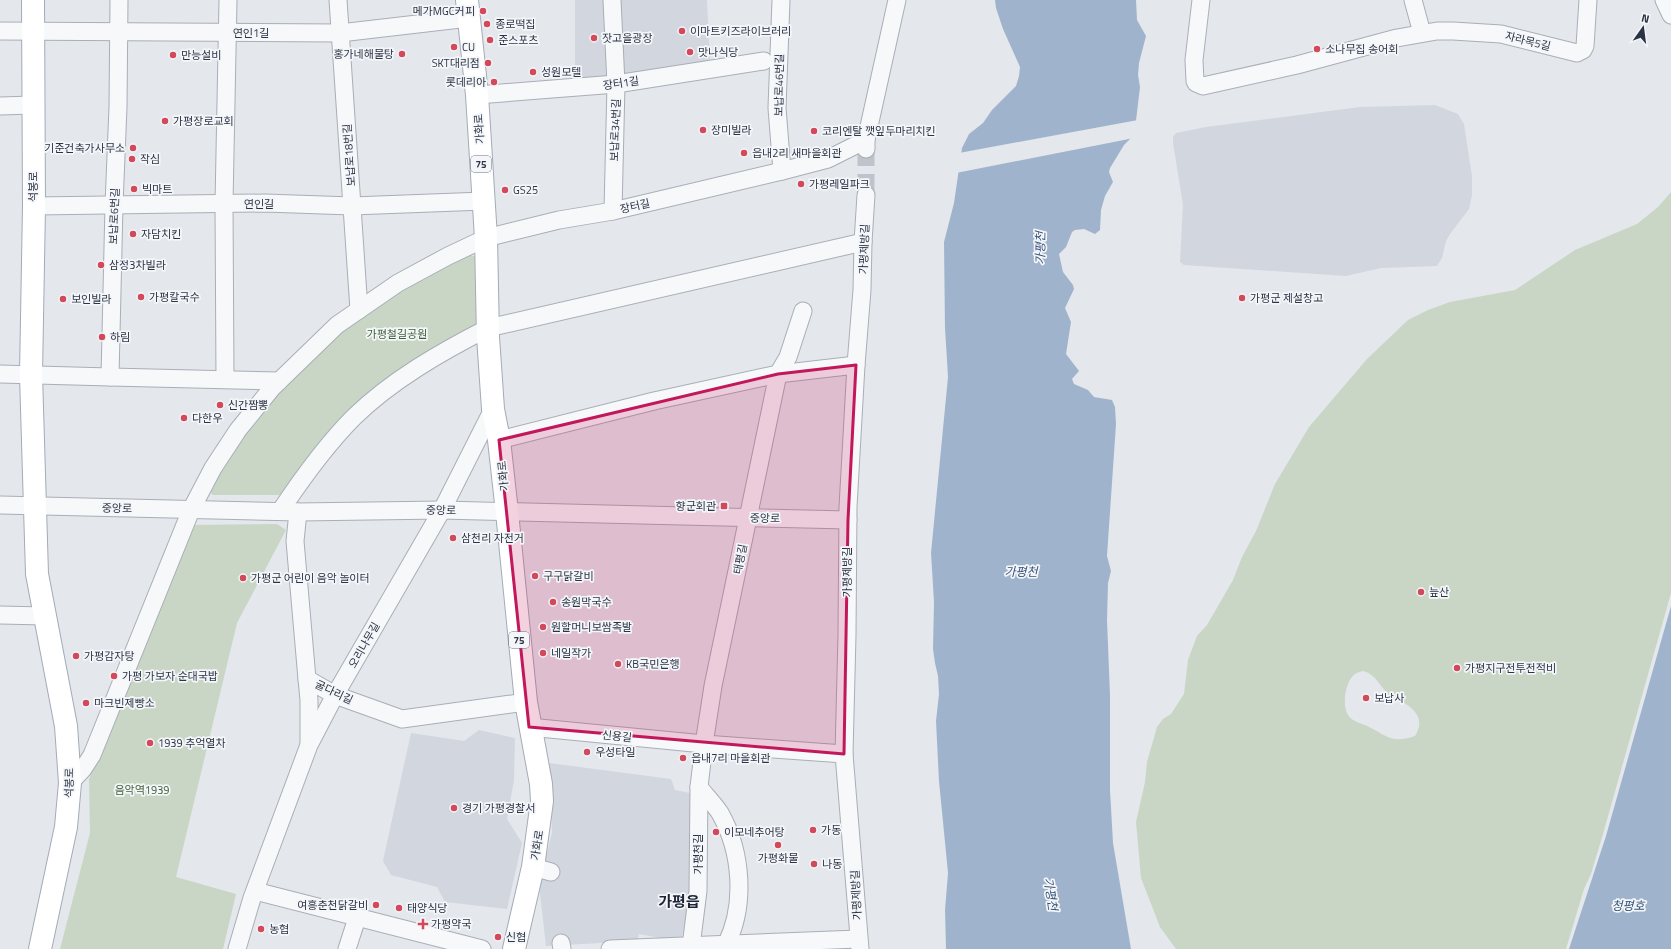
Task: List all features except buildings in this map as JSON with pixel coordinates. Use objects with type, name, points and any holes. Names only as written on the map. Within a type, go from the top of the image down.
[{"type":"main road","name":"석봉로","points":[[33,0],[32,105],[34,206],[31,375],[37,574],[66,726],[70,782],[66,827],[40,949]]},
{"type":"main road","name":"가화로","points":[[468,9],[477,95],[484,201],[488,328],[493,409],[499,440],[529,727],[541,784],[542,800],[542,869],[514,949]]},
{"type":"street","name":"보납로6번길","points":[[110,377],[118,107],[119,0]]},
{"type":"street","points":[[225,379],[224,204],[228,0]]},
{"type":"street","name":"보납로18번길","points":[[338,0],[359,310]]},
{"type":"street","name":"보납로34번길","points":[[612,0],[616,84],[613,211]]},
{"type":"street","name":"보납로46번길","points":[[781,0],[778,108],[782,171]]},
{"type":"street","points":[[782,171],[828,159],[866,145],[897,0]]},
{"type":"street","points":[[1201,0],[1194,60],[1195,81],[1203,86],[1297,65],[1397,38],[1422,33],[1413,0]]},
{"type":"street","name":"자라목5길","points":[[1422,33],[1453,31],[1501,34],[1577,53],[1583,50],[1585,46],[1588,0]]},
{"type":"street","points":[[1664,0],[1671,15]]},
{"type":"street","name":"연인1길","points":[[0,31],[340,33],[468,9]]},
{"type":"street","name":"장터1길","points":[[477,95],[616,84],[764,61]]},
{"type":"street","points":[[0,106],[32,105]]},
{"type":"street","name":"장터길","points":[[70,782],[83,769],[92,756],[191,510],[213,468],[238,430],[279,381],[338,325],[398,283],[448,256],[486,238],[559,220],[613,211],[782,171]]},
{"type":"street","name":"가평제방길","points":[[859,944],[844,754],[848,520],[856,365],[862,290],[866,195]]},
{"type":"street","name":"연인길","points":[[34,206],[224,204],[352,206],[484,201]]},
{"type":"street","points":[[281,510],[304,475],[355,416],[422,365],[455,345],[488,328],[863,242]]},
{"type":"street","name":"태평길","points":[[704,744],[713,686],[778,374],[788,357],[803,311]]},
{"type":"street","points":[[499,440],[654,401],[778,374],[856,365]]},
{"type":"street","points":[[0,374],[279,381]]},
{"type":"street","name":"오리나무길","points":[[237,949],[255,891],[309,746],[335,696],[442,510],[493,409]]},
{"type":"street","name":"중앙로","points":[[0,505],[191,510],[281,510],[298,512],[442,510],[848,520]]},
{"type":"street","name":"굴다리길","points":[[298,512],[295,541],[307,679],[335,696],[402,719],[526,702]]},
{"type":"street","points":[[0,615],[45,616]]},
{"type":"street","points":[[307,679],[309,700],[309,746]]},
{"type":"street","name":"신용길","points":[[529,727],[704,744],[844,754]]},
{"type":"street","points":[[704,744],[699,787],[720,814],[732,841],[739,886],[733,928],[726,945]]},
{"type":"street","name":"가평천길","points":[[691,946],[698,891],[699,787]]},
{"type":"street","points":[[255,891],[482,949]]},
{"type":"street","points":[[348,949],[357,918]]},
{"type":"street","points":[[610,949],[726,945],[859,944]]},
{"type":"highlighted area","points":[[856,365],[848,520],[844,754],[529,727],[499,440],[778,374]]},
{"type":"shaded area","points":[[575,0],[707,0],[710,65],[575,81]]},
{"type":"shaded area","points":[[1435,105],[1458,114],[1464,124],[1472,176],[1472,195],[1469,209],[1446,241],[1442,258],[1437,266],[1381,268],[1346,276],[1184,265],[1180,262],[1183,205],[1173,143],[1173,137],[1176,133],[1206,127],[1360,107]]},
{"type":"shaded area","name":"경기 가평경찰서","points":[[479,730],[515,738],[514,780],[507,819],[522,843],[507,909],[445,902],[437,887],[391,875],[383,861],[411,733],[464,741]]},
{"type":"shaded area","points":[[549,763],[671,779],[675,790],[690,793],[696,855],[692,887],[681,942],[639,934],[637,941],[546,946],[539,885],[552,833]]},
{"type":"green space","points":[[1671,192],[1671,593],[1603,834],[1591,874],[1584,889],[1566,949],[1176,949],[1160,927],[1141,878],[1136,822],[1145,782],[1147,762],[1157,727],[1163,719],[1171,714],[1184,694],[1188,660],[1197,636],[1207,625],[1233,580],[1242,557],[1256,531],[1275,484],[1309,427],[1367,359],[1408,320],[1428,310],[1450,302],[1515,290],[1575,250],[1637,224],[1658,207]],"holes":[[[1363,671],[1375,678],[1390,696],[1409,706],[1416,713],[1419,726],[1415,736],[1401,739],[1390,738],[1355,721],[1348,715],[1345,706],[1345,696],[1348,685],[1352,677],[1356,674]]]},
{"type":"green space","name":"가평철길공원","points":[[467,254],[476,257],[479,324],[440,348],[281,495],[213,495],[209,491],[211,485],[253,419],[290,380],[343,330],[377,304]]},
{"type":"green space","name":"음악역1939","points":[[277,524],[286,530],[237,623],[176,877],[236,894],[223,949],[60,949],[90,833],[89,779],[194,525]]},
{"type":"water","name":"가평천","points":[[995,0],[1136,0],[1137,20],[1146,36],[1139,63],[1138,75],[1140,87],[1135,129],[1132,137],[1124,145],[1110,168],[1109,172],[1113,182],[1105,196],[1101,210],[1100,230],[1095,234],[1084,229],[1075,230],[1072,232],[1066,247],[1059,254],[1063,272],[1073,285],[1074,289],[1065,308],[1071,322],[1066,354],[1079,371],[1072,379],[1074,384],[1088,390],[1094,397],[1112,400],[1115,407],[1116,424],[1107,556],[1111,571],[1108,583],[1107,620],[1110,695],[1110,790],[1113,843],[1131,949],[946,949],[945,910],[948,873],[939,781],[936,721],[939,694],[938,676],[933,649],[934,602],[931,553],[948,377],[945,328],[944,242],[954,203],[962,148],[969,134],[983,123],[992,110],[1016,86],[1019,76],[1020,67],[1003,29]]},
{"type":"water","name":"청평호","points":[[1671,606],[1671,949],[1569,949],[1606,836]]},
{"type":"pier","points":[[1138,120],[1134,138],[956,173],[959,153]]},
{"type":"tunnel","points":[[866,149],[866,195]]},
{"type":"place","name":"메가MGC커피","points":[[483,11]]},
{"type":"place","name":"종로떡집","points":[[487,24]]},
{"type":"place","name":"이마트키즈라이브러리","points":[[682,31]]},
{"type":"place","name":"잣고을광장","points":[[594,38]]},
{"type":"place","name":"준스포츠","points":[[490,40]]},
{"type":"place","name":"CU","points":[[454,47]]},
{"type":"place","name":"소나무집 송어회","points":[[1317,49]]},
{"type":"place","name":"맛나식당","points":[[690,52]]},
{"type":"place","name":"홍가네해물탕","points":[[402,54]]},
{"type":"place","name":"만능설비","points":[[173,55]]},
{"type":"place","name":"SKT대리점","points":[[488,63]]},
{"type":"place","name":"성원모텔","points":[[533,72]]},
{"type":"place","name":"롯데리아","points":[[494,82]]},
{"type":"place","name":"가평장로교회","points":[[165,121]]},
{"type":"place","name":"장미빌라","points":[[703,130]]},
{"type":"place","name":"코리엔탈 깻잎두마리치킨","points":[[814,131]]},
{"type":"place","name":"기준건축가사무소","points":[[133,148]]},
{"type":"place","name":"읍내2리 새마을회관","points":[[744,153]]},
{"type":"place","name":"작심","points":[[132,159]]},
{"type":"place","name":"가평레일파크","points":[[801,184]]},
{"type":"place","name":"빅마트","points":[[134,189]]},
{"type":"place","name":"GS25","points":[[505,190]]},
{"type":"place","name":"자담치킨","points":[[133,234]]},
{"type":"place","name":"삼정3차빌라","points":[[101,265]]},
{"type":"place","name":"가평칼국수","points":[[141,297]]},
{"type":"place","name":"가평군 제설창고","points":[[1242,298]]},
{"type":"place","name":"보인빌라","points":[[63,299]]},
{"type":"place","name":"하림","points":[[102,337]]},
{"type":"place","name":"신간짬뽕","points":[[220,405]]},
{"type":"place","name":"다한우","points":[[184,418]]},
{"type":"place","name":"향군회관","points":[[724,506]]},
{"type":"place","name":"삼천리 자전거","points":[[453,538]]},
{"type":"place","name":"구구닭갈비","points":[[535,576]]},
{"type":"place","name":"가평군 어린이 음악 놀이터","points":[[243,578]]},
{"type":"place","name":"늪산","points":[[1421,592]]},
{"type":"place","name":"송원막국수","points":[[553,602]]},
{"type":"place","name":"원할머니보쌈족발","points":[[543,627]]},
{"type":"place","name":"네일작가","points":[[543,653]]},
{"type":"place","name":"가평감자탕","points":[[76,656]]},
{"type":"place","name":"KB국민은행","points":[[618,664]]},
{"type":"place","name":"가평지구전투전적비","points":[[1457,668]]},
{"type":"place","name":"가평 가보자 순대국밥","points":[[114,676]]},
{"type":"place","name":"보납사","points":[[1366,698]]},
{"type":"place","name":"마크빈제빵소","points":[[86,703]]},
{"type":"place","name":"1939 추억열차","points":[[150,743]]},
{"type":"place","name":"우성타일","points":[[587,752]]},
{"type":"place","name":"읍내7리 마을회관","points":[[683,758]]},
{"type":"place","name":"경기 가평경찰서","points":[[454,808]]},
{"type":"place","name":"가동","points":[[813,830]]},
{"type":"place","name":"이모네추어탕","points":[[716,832]]},
{"type":"place","name":"가평화물","points":[[778,845]]},
{"type":"place","name":"나동","points":[[814,864]]},
{"type":"place","name":"여흥춘천닭갈비","points":[[376,905]]},
{"type":"place","name":"태양식당","points":[[399,908]]},
{"type":"place","name":"가평약국","points":[[423,924]]},
{"type":"place","name":"농협","points":[[261,929]]},
{"type":"place","name":"신협","points":[[498,937]]},
{"type":"district","name":"가평읍","points":[[679,901]]}]
